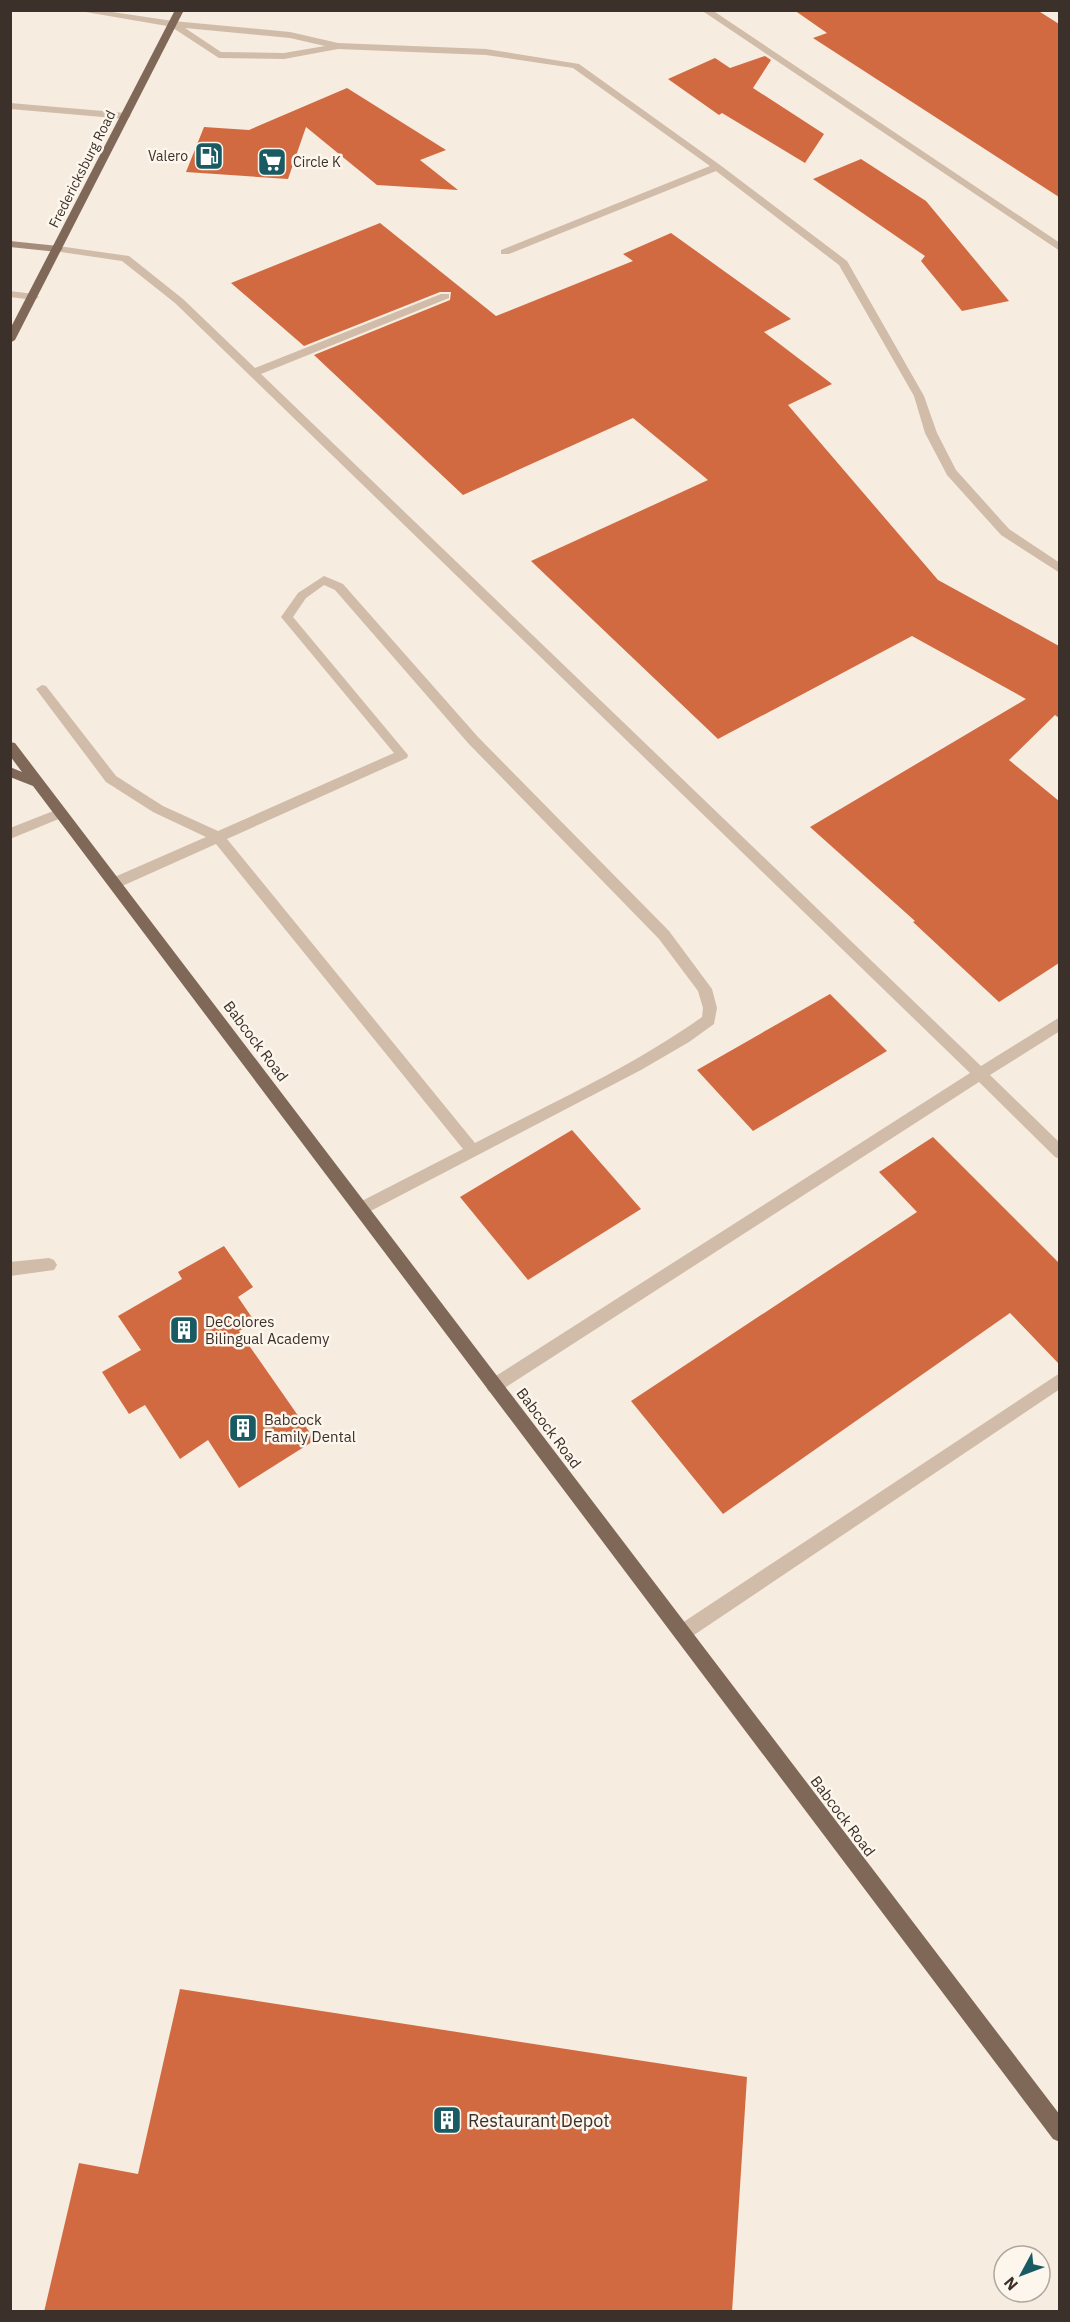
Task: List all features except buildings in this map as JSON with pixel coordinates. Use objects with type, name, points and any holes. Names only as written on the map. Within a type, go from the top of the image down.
[{"type":"main road","name":"Fredericksburg Road","points":[[10,340],[180,10]]},
{"type":"main road","points":[[10,244],[58,249]]},
{"type":"main road","name":"Babcock Road","points":[[10,746],[1059,2132]]},
{"type":"main road","points":[[10,772],[40,784]]},
{"type":"street","points":[[78,10],[173,24],[290,35],[338,46],[486,52],[576,66],[717,167],[843,263],[918,396],[931,434],[951,472],[1005,532],[1059,569]]},
{"type":"street","points":[[705,10],[1059,248]]},
{"type":"street","points":[[173,24],[219,55],[285,56],[338,46]]},
{"type":"street","points":[[10,106],[126,116]]},
{"type":"street","points":[[505,252],[717,167]]},
{"type":"street","points":[[58,249],[125,258],[179,301],[980,1074],[1059,1153]]},
{"type":"street","points":[[10,294],[34,297]]},
{"type":"street","points":[[253,373],[445,296]]},
{"type":"street","points":[[115,883],[402,755],[287,617],[294,601],[308,589],[324,580],[339,587],[473,740],[664,935],[705,989],[710,1008],[709,1020],[684,1038],[636,1066],[361,1209]]},
{"type":"street","points":[[42,689],[111,778],[158,809],[218,837],[472,1151]]},
{"type":"street","points":[[10,834],[61,813]]},
{"type":"street","points":[[494,1386],[1059,1023]]},
{"type":"street","points":[[10,1269],[49,1264]]},
{"type":"street","points":[[682,1633],[1059,1380]]},
{"type":"place","name":"Valero","points":[[209,156]]},
{"type":"place","name":"Circle K","points":[[272,162]]},
{"type":"place","name":"DeColores Bilingual Academy","points":[[184,1330]]},
{"type":"place","name":"Babcock Family Dental","points":[[243,1428]]},
{"type":"place","name":"Restaurant Depot","points":[[447,2120]]}]
